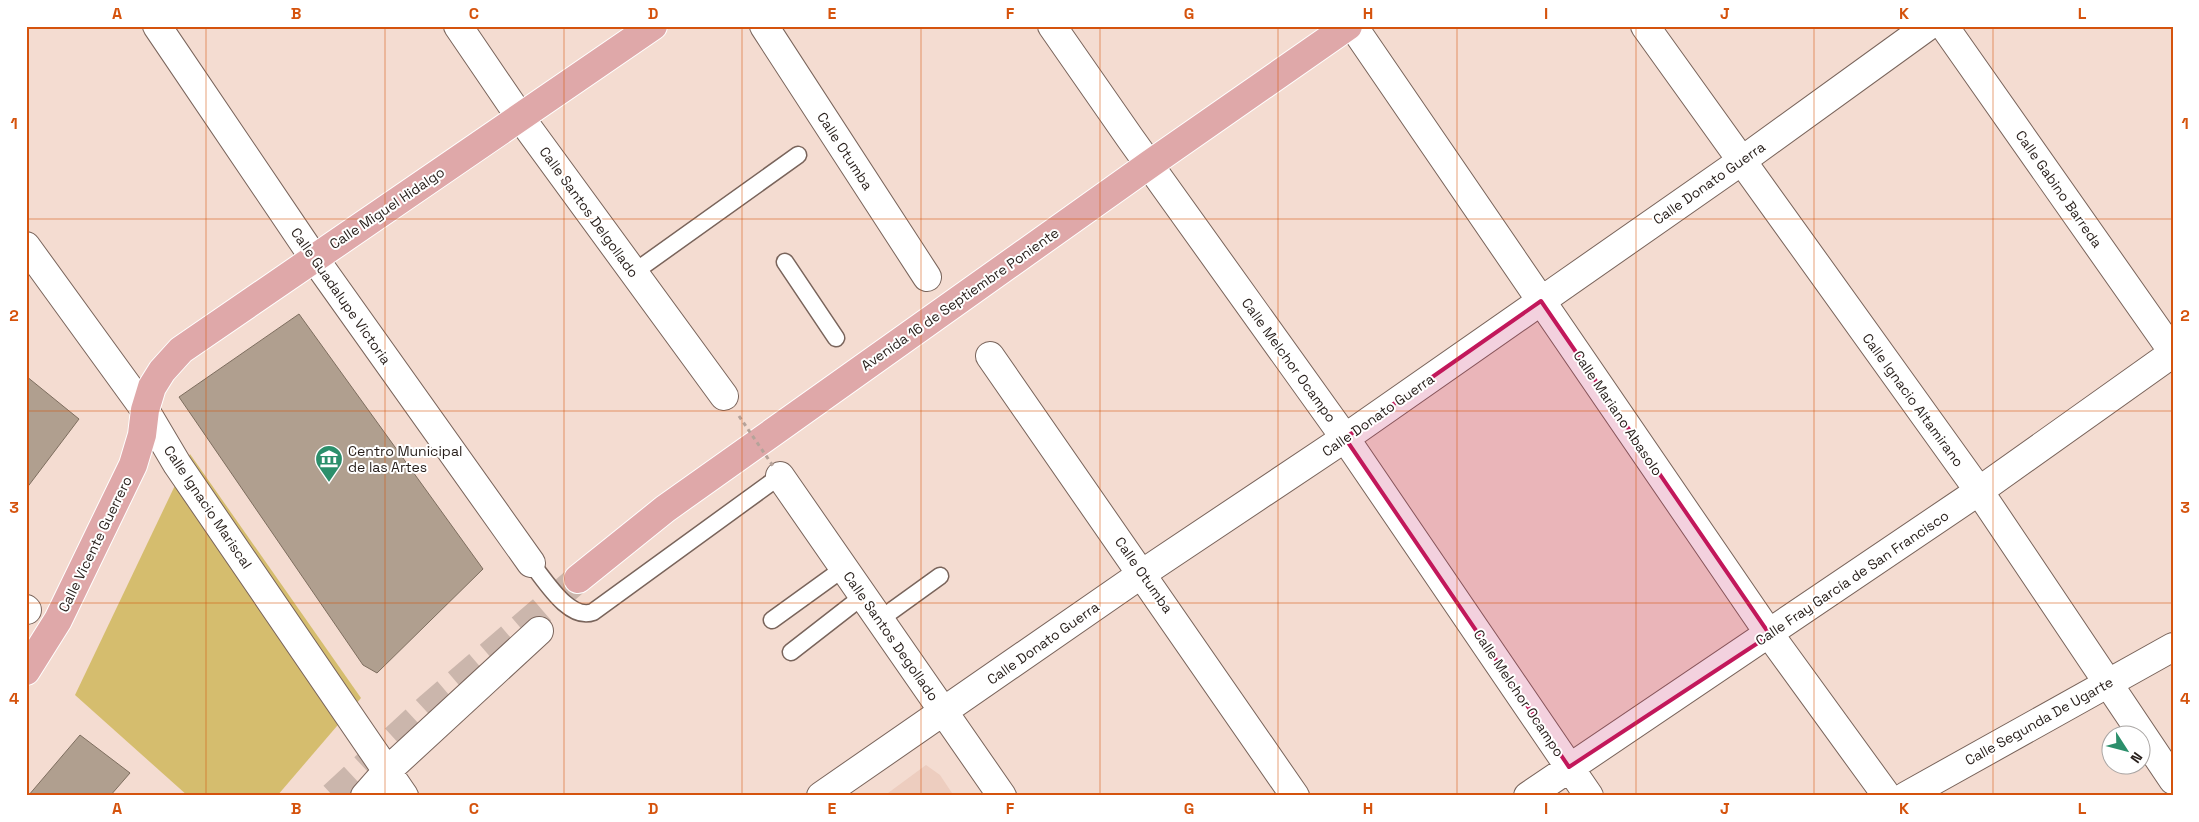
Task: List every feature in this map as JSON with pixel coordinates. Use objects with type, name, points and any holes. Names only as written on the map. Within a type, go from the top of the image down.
[{"type":"main road","name":"Calle Miguel Hidalgo","points":[[145,410],[152,387],[162,371],[181,350],[653,26]]},
{"type":"main road","name":"Avenida 16 de Septiembre Poniente","points":[[578,579],[665,509],[1150,164],[1348,26]]},
{"type":"main road","name":"Calle Vicente Guerrero","points":[[26,671],[58,620],[133,465],[142,435],[145,410]]},
{"type":"street","name":"Calle Guadalupe Victoria","points":[[157,26],[314,258],[531,563]]},
{"type":"street","name":"Calle Santos Delgollado","points":[[458,26],[520,117],[732,406]]},
{"type":"street","name":"Calle Otumba","points":[[764,26],[926,277]]},
{"type":"street","name":"Calle Melchor Ocampo","points":[[1052,26],[1345,438],[1588,796]]},
{"type":"street","name":"Calle Mariano Abasolo","points":[[1353,26],[1770,635],[1886,796]]},
{"type":"street","name":"Calle Ignacio Altamirano","points":[[1645,26],[1740,162],[1979,491],[2173,780]]},
{"type":"street","name":"Calle Donato Guerra","points":[[821,796],[944,713],[1143,573],[1345,438],[1542,302],[1928,26]]},
{"type":"street","name":"Calle Gabino Barreda","points":[[1944,26],[2173,353]]},
{"type":"street","name":"Calle Ignacio Mariscal","points":[[26,246],[145,410],[177,464],[404,796]]},
{"type":"street","name":"Calle Fray García de San Francisco","points":[[1528,796],[1770,635],[1979,491],[2173,353]]},
{"type":"street","name":"Calle Otumba","points":[[990,356],[1143,573],[1295,796]]},
{"type":"street","name":"Calle Santos Degollado","points":[[777,471],[1002,796]]},
{"type":"street","points":[[365,796],[387,771],[539,631]]},
{"type":"street","name":"Calle Segunda De Ugarte","points":[[1906,796],[2173,647]]},
{"type":"lane","points":[[633,273],[798,155]]},
{"type":"lane","points":[[786,262],[836,338]]},
{"type":"lane","points":[[531,563],[568,607],[578,614],[586,615],[593,612],[777,471]]},
{"type":"lane","points":[[772,620],[844,568]]},
{"type":"lane","points":[[879,620],[940,576]]},
{"type":"lane","points":[[791,652],[863,596]]},
{"type":"path","points":[[732,406],[777,471]]},
{"type":"highlighted area","points":[[1541,301],[1770,635],[1569,767],[1345,438]]},
{"type":"shaded area","points":[[190,454],[361,698],[277,796],[188,796],[75,695]]},
{"type":"shaded area","points":[[926,765],[940,775],[954,796],[884,796]]},
{"type":"building","name":"Centro Municipal de las Artes","points":[[299,314],[483,569],[377,673],[363,665],[179,397]]},
{"type":"building","points":[[26,376],[79,419],[26,489]]},
{"type":"building","points":[[80,735],[130,773],[110,796],[28,796]]},
{"type":"tunnel","points":[[333,796],[430,706],[578,579]]},
{"type":"place","name":"Centro Municipal de las Artes","points":[[329,483]]}]
